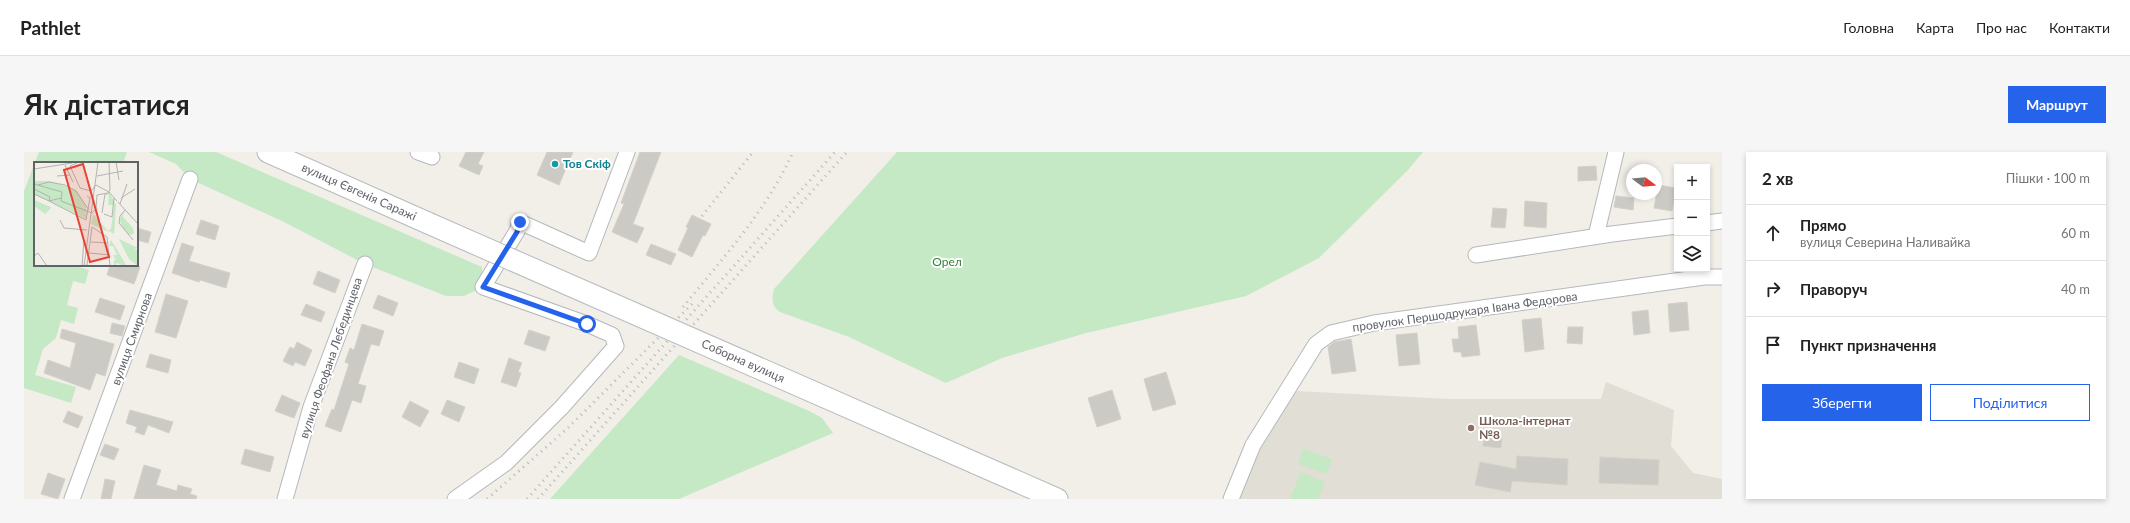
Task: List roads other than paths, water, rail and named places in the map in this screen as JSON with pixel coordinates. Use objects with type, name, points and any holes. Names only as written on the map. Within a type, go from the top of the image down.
[{"type":"main road","name":"вулиця Євгенія Саражі","points":[[268,152],[428,223]]},
{"type":"main road","name":"Соборна вулиця","points":[[428,223],[1058,499]]},
{"type":"street","points":[[418,152],[432,157]]},
{"type":"street","points":[[455,499],[506,463],[562,407],[616,346],[612,335],[606,332],[483,287],[517,232],[520,222],[590,253],[627,152]]},
{"type":"street","points":[[1596,236],[1616,152]]},
{"type":"street","name":"вулиця Смирнова","points":[[72,499],[190,179]]},
{"type":"street","points":[[1710,223],[1722,221]]},
{"type":"street","points":[[1476,255],[1596,236],[1674,226]]},
{"type":"street","name":"вулиця Феофана Лебединцева","points":[[285,499],[311,407],[364,264]]},
{"type":"street","name":"провулок Першодрукаря Івана Федорова","points":[[1231,499],[1253,445],[1316,344],[1331,333],[1374,323],[1704,277],[1722,277]]},
{"type":"railway","points":[[702,216],[753,152]]},
{"type":"railway","points":[[683,307],[729,252],[757,214],[793,152]]},
{"type":"railway","points":[[527,499],[835,152]]},
{"type":"railway","points":[[538,499],[847,152]]},
{"type":"railway","points":[[487,499],[568,428],[692,304]]},
{"type":"place","name":"Тов Скіф","points":[[555,164]]},
{"type":"place","name":"Школа-інтернат №8","points":[[1471,428]]},
{"type":"park label","name":"Орел","points":[[947,262]]}]
